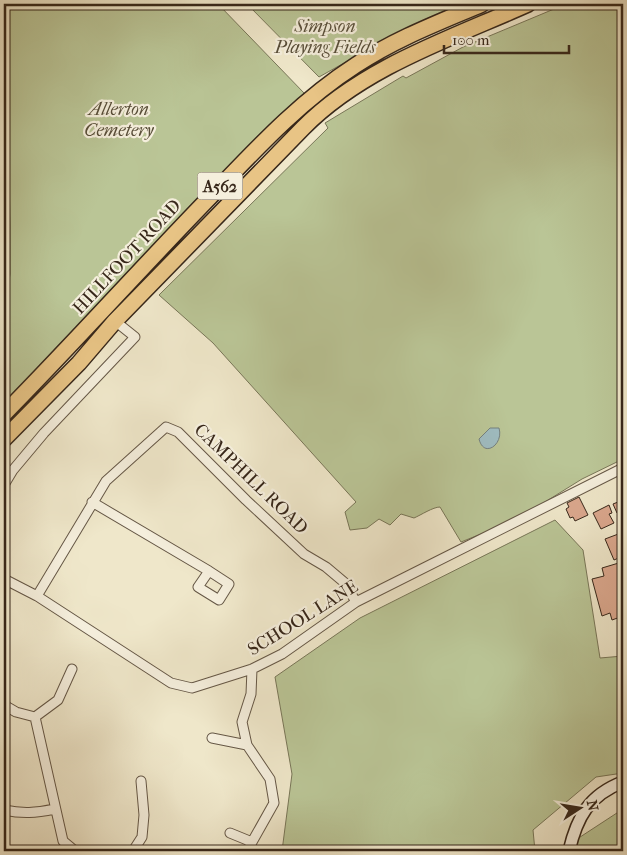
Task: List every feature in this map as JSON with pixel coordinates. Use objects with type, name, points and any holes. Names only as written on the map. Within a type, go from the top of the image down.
[{"type":"highway","name":"HILLFOOT ROAD","points":[[4,414],[133,276],[264,141],[310,98],[358,64],[386,48],[482,4]]},
{"type":"highway","name":"HILLFOOT ROAD","points":[[4,439],[79,363],[115,321],[307,124],[334,101],[379,72],[528,4]]},
{"type":"street","points":[[310,98],[321,112]]},
{"type":"street","name":"HILLFOOT ROAD","points":[[4,484],[12,470],[44,433],[135,337],[115,321]]},
{"type":"street","name":"CAMPHILL ROAD","points":[[37,596],[106,481],[166,427],[178,432],[246,500],[304,554],[326,567],[345,583],[356,602]]},
{"type":"street","name":"SCHOOL LANE","points":[[4,578],[37,596],[171,683],[192,688],[252,669],[282,654],[356,602],[623,468]]},
{"type":"street","points":[[92,502],[209,571]]},
{"type":"street","points":[[35,717],[58,700],[72,669]]},
{"type":"street","points":[[247,851],[274,803],[270,779],[247,745],[242,722],[251,694],[252,669]]},
{"type":"street","points":[[4,704],[16,712],[35,717]]},
{"type":"street","points":[[35,717],[63,842],[75,851]]},
{"type":"street","points":[[212,738],[247,745]]},
{"type":"street","points":[[133,851],[142,837],[144,814],[141,781]]},
{"type":"street","points":[[569,851],[573,834],[583,812],[596,796],[623,782]]},
{"type":"street","points":[[4,810],[20,814],[55,809]]},
{"type":"street","points":[[230,833],[252,842]]},
{"type":"green space","name":"Allerton Cemetery","points":[[4,4],[218,4],[304,93],[49,355],[4,405],[4,319],[10,274],[10,225],[9,173],[4,130]]},
{"type":"green space","name":"Simpson Playing Fields","points":[[247,4],[461,4],[403,30],[319,77]]},
{"type":"green space","points":[[566,4],[623,4],[623,459],[582,479],[516,520],[461,542],[440,507],[414,518],[401,514],[390,525],[379,519],[367,528],[350,530],[345,512],[356,502],[213,343],[159,295],[328,128],[325,123],[403,76],[406,78],[463,47]]},
{"type":"green space","points":[[555,520],[583,550],[600,658],[623,656],[623,773],[596,777],[533,830],[535,851],[282,851],[292,774],[275,677],[360,618]]},
{"type":"green space","points":[[623,809],[623,851],[575,851],[574,841]]},
{"type":"water","points":[[490,428],[499,428],[500,434],[496,444],[489,449],[482,445],[479,439]]},
{"type":"building","points":[[579,497],[588,515],[575,521],[573,517],[570,518],[566,509],[569,507],[567,503]]},
{"type":"building","points":[[623,500],[623,511],[617,513],[613,504]]},
{"type":"building","points":[[609,505],[612,513],[609,514],[614,523],[601,529],[593,513]]},
{"type":"building","points":[[621,533],[623,538],[623,547],[621,548],[623,556],[614,560],[605,539]]},
{"type":"building","points":[[622,562],[623,616],[612,620],[610,613],[602,616],[592,579],[604,576],[602,568]]}]
